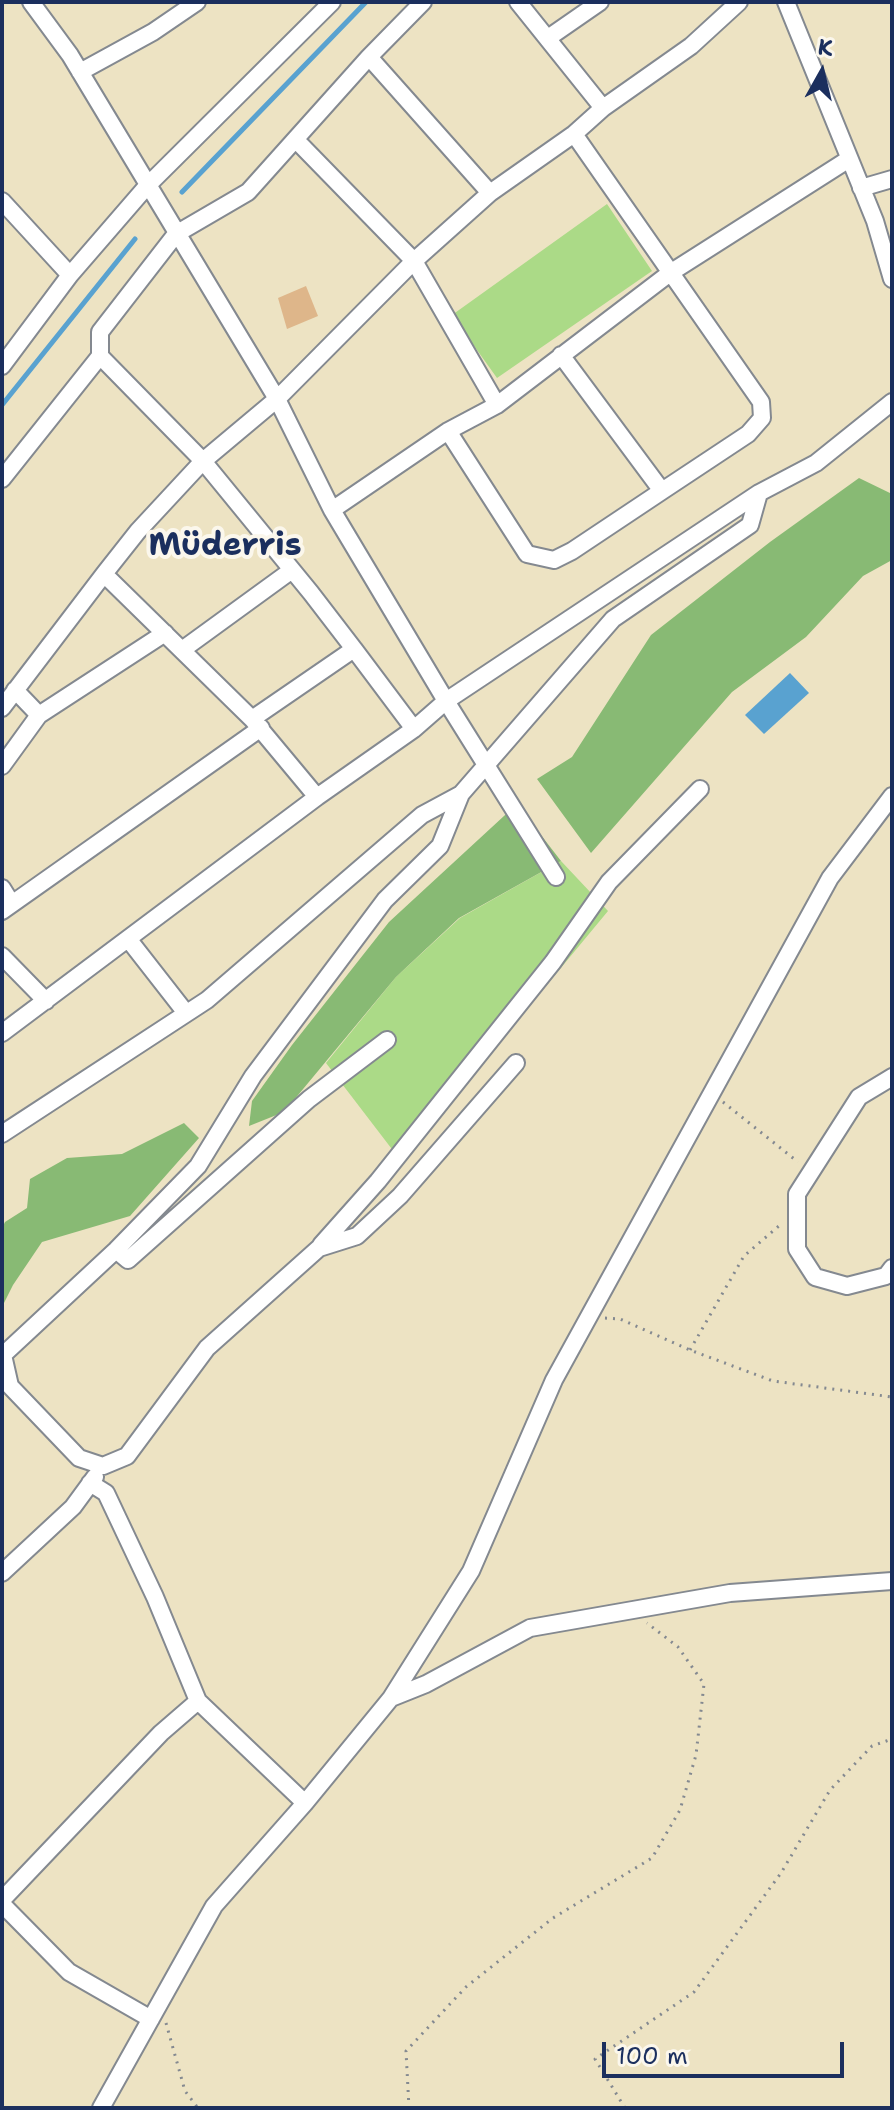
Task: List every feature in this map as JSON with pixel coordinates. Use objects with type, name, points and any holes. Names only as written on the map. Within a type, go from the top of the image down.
[{"type":"street","points":[[31,2],[80,72],[277,399],[332,510],[556,877]]},
{"type":"street","points":[[80,72],[153,32],[197,2]]},
{"type":"street","points":[[2,479],[100,356],[100,332],[176,234],[248,192],[369,57],[423,2]]},
{"type":"street","points":[[518,2],[603,108]]},
{"type":"street","points":[[548,38],[600,2]]},
{"type":"street","points":[[2,708],[138,531],[203,461],[277,399],[414,261],[490,193],[691,46],[739,2]]},
{"type":"street","points":[[786,2],[875,221],[892,279]]},
{"type":"street","points":[[2,366],[70,275],[147,186],[327,4]]},
{"type":"street","points":[[369,57],[490,193]]},
{"type":"street","points":[[448,431],[527,554],[554,560],[748,434],[762,418],[761,402],[574,134]]},
{"type":"street","points":[[296,140],[414,261],[497,405]]},
{"type":"street","points":[[332,510],[448,431],[497,405],[670,273],[849,159]]},
{"type":"street","points":[[861,188],[892,179]]},
{"type":"street","points":[[2,201],[70,275]]},
{"type":"street","points":[[561,355],[662,491]]},
{"type":"street","points":[[100,356],[203,461],[292,570],[414,729]]},
{"type":"street","points":[[2,1033],[317,797],[414,729],[446,701],[759,493],[816,463],[892,402]]},
{"type":"street","points":[[2,1134],[207,1000],[422,815],[461,794],[613,619],[750,525],[759,493]]},
{"type":"street","points":[[182,650],[292,570]]},
{"type":"street","points":[[104,574],[257,723],[317,797]]},
{"type":"street","points":[[2,766],[39,715],[165,633]]},
{"type":"street","points":[[2,888],[7,908],[354,649]]},
{"type":"street","points":[[15,690],[39,715]]},
{"type":"street","points":[[2,1573],[73,1507],[103,1466],[127,1456],[207,1348],[319,1248],[378,1181],[553,962],[609,882],[700,789]]},
{"type":"street","points":[[103,1466],[79,1458],[10,1386],[2,1356],[116,1250],[198,1166],[253,1076],[385,900],[440,846],[461,794]]},
{"type":"street","points":[[101,2108],[214,1906],[305,1803],[391,1698],[471,1571],[554,1380],[830,878],[892,796]]},
{"type":"street","points":[[129,940],[186,1013]]},
{"type":"street","points":[[2,956],[46,1001]]},
{"type":"street","points":[[116,1250],[128,1260],[309,1099],[387,1040]]},
{"type":"street","points":[[319,1248],[357,1236],[400,1196],[516,1063]]},
{"type":"street","points":[[892,1077],[859,1097],[797,1194],[797,1249],[815,1277],[847,1286],[886,1276],[892,1268]]},
{"type":"street","points":[[90,1483],[106,1493],[155,1597],[198,1701],[305,1803]]},
{"type":"street","points":[[391,1698],[426,1684],[530,1628],[730,1593],[892,1581]]},
{"type":"street","points":[[155,2012],[69,1972],[2,1902],[161,1733],[198,1701]]},
{"type":"path","points":[[711,1093],[810,1172]]},
{"type":"path","points":[[690,1350],[744,1256],[776,1227],[797,1220]]},
{"type":"path","points":[[589,1316],[620,1319],[690,1350],[773,1381],[892,1397]]},
{"type":"path","points":[[409,2108],[406,2051],[466,1987],[540,1928],[652,1858],[680,1810],[696,1755],[704,1684],[678,1647],[631,1611]]},
{"type":"path","points":[[625,2108],[595,2059],[694,1992],[781,1873],[830,1790],[872,1746],[892,1739]]},
{"type":"path","points":[[155,2012],[171,2035],[185,2091],[198,2108]]},
{"type":"green space","points":[[607,204],[652,271],[497,378],[452,315]]},
{"type":"green space","points":[[859,478],[892,494],[892,560],[863,576],[806,637],[732,692],[591,853],[537,779],[572,757],[651,635],[770,542]]},
{"type":"green space","points":[[517,804],[561,861],[459,918],[396,977],[284,1112],[249,1126],[252,1101],[389,922]]},
{"type":"green space","points":[[561,861],[608,911],[401,1161],[326,1063],[396,977],[460,918]]},
{"type":"green space","points":[[184,1123],[199,1138],[130,1216],[42,1242],[2,1307],[2,1228],[5,1222],[27,1208],[30,1179],[67,1158],[122,1154]]},
{"type":"water","points":[[790,673],[809,693],[764,734],[745,715]]},
{"type":"building","points":[[306,286],[318,316],[287,329],[278,298]]},
{"type":"waterway","points":[[182,192],[366,2]]},
{"type":"waterway","points":[[2,405],[135,239]]},
{"type":"district","name":"Müderris","points":[[225,547]]}]
